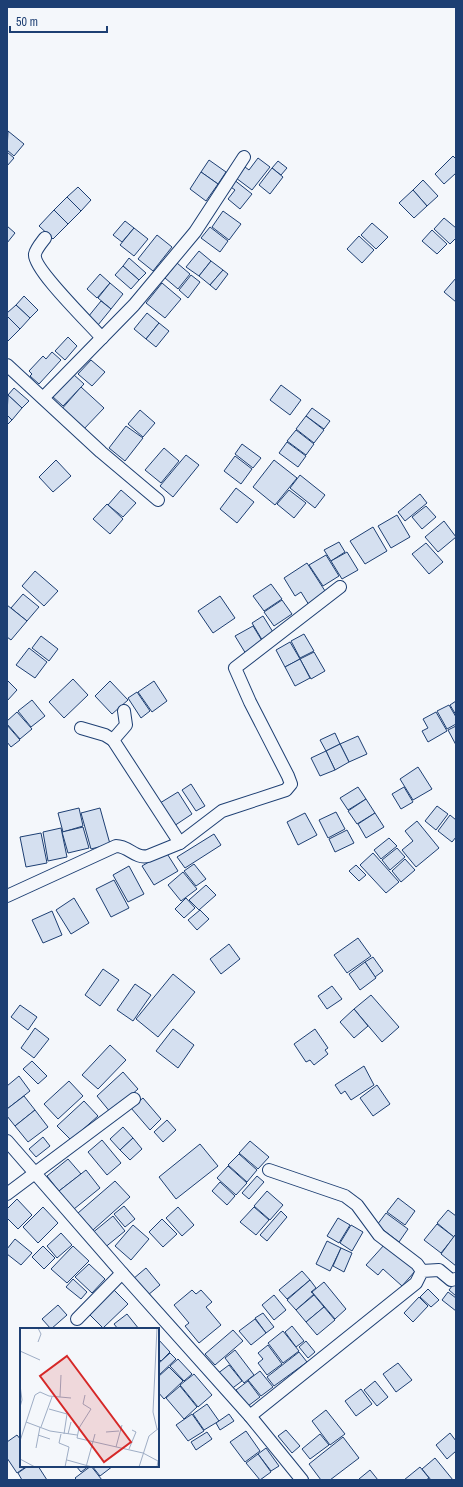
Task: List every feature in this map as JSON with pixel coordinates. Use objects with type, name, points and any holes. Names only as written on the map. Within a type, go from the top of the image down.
[{"type":"street","points":[[43,398],[134,305],[195,232],[244,156]]},
{"type":"street","points":[[45,238],[35,253],[36,262],[45,276],[102,338]]},
{"type":"street","points":[[7,365],[158,500]]},
{"type":"street","points":[[7,896],[116,846],[127,848],[136,855],[143,857],[180,843],[222,811],[286,790],[291,784],[288,776],[250,702],[235,668],[340,588]]},
{"type":"street","points":[[113,740],[126,725],[124,711]]},
{"type":"street","points":[[81,728],[105,735],[113,740],[180,843]]},
{"type":"street","points":[[7,1194],[134,1099]]},
{"type":"street","points":[[7,1141],[122,1273],[250,1416],[302,1480]]},
{"type":"street","points":[[269,1170],[345,1196],[356,1205],[379,1234],[417,1264],[422,1271]]},
{"type":"street","points":[[422,1271],[439,1270],[451,1280],[456,1279]]},
{"type":"street","points":[[250,1416],[416,1283],[422,1271]]},
{"type":"street","points":[[77,1319],[122,1273]]},
{"type":"building","points":[[8,131],[24,144],[14,156],[7,150]]},
{"type":"building","points":[[7,152],[14,158],[7,166]]},
{"type":"building","points":[[453,156],[456,159],[456,173],[444,184],[435,174]]},
{"type":"building","points":[[258,158],[270,167],[252,190],[236,178],[245,167],[249,170]]},
{"type":"building","points":[[209,160],[226,172],[218,184],[201,172]]},
{"type":"building","points":[[278,161],[287,168],[281,175],[272,168]]},
{"type":"building","points":[[272,168],[283,177],[270,194],[259,185]]},
{"type":"building","points":[[201,172],[218,184],[206,201],[190,189]]},
{"type":"building","points":[[233,179],[252,194],[240,209],[228,199],[235,190],[228,185]]},
{"type":"building","points":[[423,180],[438,196],[427,206],[413,190]]},
{"type":"building","points":[[78,187],[91,200],[81,211],[67,197]]},
{"type":"building","points":[[413,190],[427,206],[414,218],[399,203]]},
{"type":"building","points":[[67,197],[81,211],[68,224],[54,210]]},
{"type":"building","points":[[54,210],[68,224],[53,239],[39,226]]},
{"type":"building","points":[[223,211],[241,224],[229,240],[212,227]]},
{"type":"building","points":[[444,218],[456,228],[456,238],[450,244],[434,229]]},
{"type":"building","points":[[125,221],[134,228],[122,242],[113,235]]},
{"type":"building","points":[[372,223],[388,237],[376,249],[361,235]]},
{"type":"building","points":[[7,226],[15,233],[7,243]]},
{"type":"building","points":[[210,227],[228,241],[220,252],[201,238]]},
{"type":"building","points":[[134,228],[148,239],[134,256],[120,245]]},
{"type":"building","points":[[432,230],[447,244],[437,254],[422,241]]},
{"type":"building","points":[[157,235],[172,247],[153,271],[138,259]]},
{"type":"building","points":[[359,236],[374,250],[362,263],[347,249]]},
{"type":"building","points":[[199,251],[211,261],[199,276],[186,267]]},
{"type":"building","points":[[129,258],[146,273],[139,280],[123,266]]},
{"type":"building","points":[[211,261],[223,270],[210,285],[199,276]]},
{"type":"building","points":[[177,263],[190,274],[178,289],[165,278]]},
{"type":"building","points":[[123,266],[139,280],[131,289],[115,275]]},
{"type":"building","points":[[223,270],[228,274],[216,290],[210,285]]},
{"type":"building","points":[[100,274],[110,283],[97,298],[87,289]]},
{"type":"building","points":[[191,275],[200,282],[188,298],[179,290]]},
{"type":"building","points":[[456,278],[456,302],[444,292]]},
{"type":"building","points":[[110,283],[123,294],[111,309],[98,298]]},
{"type":"building","points":[[162,283],[181,299],[165,318],[146,303]]},
{"type":"building","points":[[24,296],[38,310],[30,318],[16,305]]},
{"type":"building","points":[[101,301],[111,309],[98,325],[88,317]]},
{"type":"building","points":[[16,305],[30,318],[20,329],[7,316],[7,313]]},
{"type":"building","points":[[147,313],[159,323],[146,339],[134,329]]},
{"type":"building","points":[[7,316],[20,329],[7,342]]},
{"type":"building","points":[[159,323],[169,331],[156,347],[146,339]]},
{"type":"building","points":[[68,337],[77,346],[65,360],[55,351]]},
{"type":"building","points":[[52,352],[61,360],[39,384],[30,376],[32,374],[29,371],[43,356],[46,359]]},
{"type":"building","points":[[91,360],[105,372],[92,386],[78,374]]},
{"type":"building","points":[[73,374],[84,384],[63,406],[52,396]]},
{"type":"building","points":[[281,385],[301,400],[290,415],[270,400]]},
{"type":"building","points":[[81,387],[104,408],[82,431],[60,411]]},
{"type":"building","points":[[14,388],[29,401],[22,408],[8,395]]},
{"type":"building","points":[[8,395],[22,408],[12,420],[7,415]]},
{"type":"building","points":[[312,408],[330,421],[324,429],[306,416]]},
{"type":"building","points":[[140,410],[155,423],[143,437],[128,424]]},
{"type":"building","points":[[7,415],[12,420],[7,425]]},
{"type":"building","points":[[306,416],[324,430],[314,443],[296,429]]},
{"type":"building","points":[[126,426],[143,438],[125,461],[109,448]]},
{"type":"building","points":[[296,430],[314,444],[306,455],[287,441]]},
{"type":"building","points":[[287,442],[306,456],[298,467],[279,453]]},
{"type":"building","points":[[242,444],[261,458],[253,468],[235,454]]},
{"type":"building","points":[[164,448],[179,461],[161,483],[145,470]]},
{"type":"building","points":[[186,455],[199,465],[173,497],[160,486]]},
{"type":"building","points":[[235,456],[252,469],[241,484],[224,471]]},
{"type":"building","points":[[56,460],[71,476],[53,492],[39,477]]},
{"type":"building","points":[[274,460],[297,478],[275,505],[253,487]]},
{"type":"building","points":[[300,475],[325,495],[315,508],[290,488]]},
{"type":"building","points":[[236,488],[254,502],[237,523],[220,509]]},
{"type":"building","points":[[121,490],[136,503],[123,517],[108,505]]},
{"type":"building","points":[[289,490],[306,503],[294,518],[277,504]]},
{"type":"building","points":[[420,494],[427,503],[405,521],[398,512]]},
{"type":"building","points":[[107,504],[123,519],[110,534],[93,519]]},
{"type":"building","points":[[426,506],[436,517],[422,529],[412,517]]},
{"type":"building","points":[[397,515],[410,537],[391,548],[378,526]]},
{"type":"building","points":[[444,521],[456,537],[438,552],[425,537]]},
{"type":"building","points":[[373,527],[387,551],[365,564],[350,541]]},
{"type":"building","points":[[339,542],[345,552],[331,561],[324,550]]},
{"type":"building","points":[[426,543],[443,562],[429,574],[412,554]]},
{"type":"building","points":[[347,552],[358,570],[342,579],[331,561]]},
{"type":"building","points":[[326,555],[339,576],[323,586],[309,565]]},
{"type":"building","points":[[307,563],[327,594],[309,605],[301,592],[295,596],[284,578]]},
{"type":"building","points":[[35,571],[58,591],[44,606],[22,586]]},
{"type":"building","points":[[271,584],[282,599],[264,611],[253,596]]},
{"type":"building","points":[[23,594],[39,607],[27,621],[11,608]]},
{"type":"building","points":[[220,596],[235,618],[213,633],[198,611]]},
{"type":"building","points":[[282,600],[292,614],[274,626],[264,612]]},
{"type":"building","points":[[7,605],[27,621],[11,640],[7,637]]},
{"type":"building","points":[[263,616],[276,637],[264,643],[252,623]]},
{"type":"building","points":[[253,626],[264,644],[246,654],[235,636]]},
{"type":"building","points":[[304,634],[314,651],[300,658],[291,641]]},
{"type":"building","points":[[41,636],[58,649],[49,661],[32,648]]},
{"type":"building","points":[[290,642],[300,659],[285,667],[276,650]]},
{"type":"building","points":[[29,648],[47,662],[35,678],[16,665]]},
{"type":"building","points":[[314,652],[325,671],[311,679],[300,659]]},
{"type":"building","points":[[300,659],[310,678],[295,686],[285,667]]},
{"type":"building","points":[[73,679],[88,695],[64,718],[49,702]]},
{"type":"building","points":[[7,680],[17,690],[7,701]]},
{"type":"building","points":[[110,681],[128,700],[112,714],[95,696]]},
{"type":"building","points":[[154,681],[167,701],[152,712],[138,692]]},
{"type":"building","points":[[137,692],[150,711],[141,718],[128,698]]},
{"type":"building","points":[[32,700],[45,716],[31,727],[18,711]]},
{"type":"building","points":[[456,701],[456,715],[450,705]]},
{"type":"building","points":[[449,705],[456,717],[456,724],[447,729],[437,711]]},
{"type":"building","points":[[17,712],[32,729],[20,739],[7,724],[7,721]]},
{"type":"building","points":[[436,712],[447,731],[428,742],[422,731],[428,728],[423,719]]},
{"type":"building","points":[[7,725],[20,740],[11,747],[7,742]]},
{"type":"building","points":[[456,726],[456,745],[448,730]]},
{"type":"building","points":[[335,733],[340,744],[326,751],[320,740]]},
{"type":"building","points":[[358,736],[367,754],[349,762],[340,744]]},
{"type":"building","points":[[340,744],[349,762],[335,770],[326,751]]},
{"type":"building","points":[[326,751],[335,770],[320,776],[311,758]]},
{"type":"building","points":[[418,767],[432,789],[413,800],[400,779]]},
{"type":"building","points":[[191,784],[205,806],[196,811],[182,790]]},
{"type":"building","points":[[358,787],[366,799],[348,810],[340,798]]},
{"type":"building","points":[[404,787],[413,802],[401,809],[392,794]]},
{"type":"building","points":[[178,792],[192,814],[174,826],[160,803]]},
{"type":"building","points":[[366,799],[375,813],[357,824],[348,811]]},
{"type":"building","points":[[437,806],[448,814],[436,830],[425,821]]},
{"type":"building","points":[[79,808],[83,826],[63,832],[58,813]]},
{"type":"building","points":[[100,808],[110,844],[91,849],[81,813]]},
{"type":"building","points":[[336,812],[345,829],[328,838],[319,820]]},
{"type":"building","points":[[305,813],[317,835],[298,845],[287,822]]},
{"type":"building","points":[[375,813],[384,827],[366,838],[358,824]]},
{"type":"building","points":[[450,815],[456,820],[456,837],[452,842],[438,831]]},
{"type":"building","points":[[417,821],[439,848],[416,867],[402,850],[413,841],[405,831]]},
{"type":"building","points":[[83,827],[89,848],[68,853],[62,832]]},
{"type":"building","points":[[61,828],[67,857],[48,861],[43,832]]},
{"type":"building","points":[[347,830],[354,843],[335,852],[329,839]]},
{"type":"building","points":[[41,833],[47,863],[26,867],[20,837]]},
{"type":"building","points":[[214,834],[221,845],[185,868],[177,857]]},
{"type":"building","points":[[389,838],[397,846],[381,859],[374,850]]},
{"type":"building","points":[[397,848],[405,857],[390,870],[382,860]]},
{"type":"building","points":[[166,852],[178,871],[154,885],[142,866]]},
{"type":"building","points":[[373,853],[399,882],[386,893],[360,865]]},
{"type":"building","points":[[405,859],[415,870],[401,882],[392,871]]},
{"type":"building","points":[[194,864],[206,879],[196,886],[184,871]]},
{"type":"building","points":[[356,865],[366,875],[359,881],[349,871]]},
{"type":"building","points":[[129,866],[144,894],[128,902],[113,875]]},
{"type":"building","points":[[183,872],[197,889],[181,901],[168,885]]},
{"type":"building","points":[[114,880],[129,908],[111,917],[96,889]]},
{"type":"building","points":[[206,885],[216,895],[199,910],[189,900]]},
{"type":"building","points":[[74,898],[89,923],[71,934],[56,910]]},
{"type":"building","points":[[186,898],[195,908],[184,918],[175,909]]},
{"type":"building","points":[[200,910],[209,919],[197,930],[188,920]]},
{"type":"building","points":[[52,911],[62,935],[43,943],[32,920]]},
{"type":"building","points":[[358,938],[371,956],[347,973],[334,955]]},
{"type":"building","points":[[229,944],[240,959],[221,974],[210,959]]},
{"type":"building","points":[[373,957],[383,971],[375,977],[365,962]]},
{"type":"building","points":[[365,962],[376,978],[360,990],[349,974]]},
{"type":"building","points":[[103,969],[119,980],[100,1006],[85,995]]},
{"type":"building","points":[[173,974],[195,992],[158,1037],[136,1019]]},
{"type":"building","points":[[135,984],[151,995],[133,1021],[117,1010]]},
{"type":"building","points":[[332,986],[342,999],[327,1009],[318,996]]},
{"type":"building","points":[[371,995],[399,1027],[382,1042],[354,1009]]},
{"type":"building","points":[[20,1005],[37,1017],[28,1030],[11,1017]]},
{"type":"building","points":[[354,1009],[368,1026],[354,1038],[340,1022]]},
{"type":"building","points":[[35,1028],[49,1039],[34,1058],[21,1048]]},
{"type":"building","points":[[173,1029],[194,1045],[178,1068],[156,1051]]},
{"type":"building","points":[[315,1029],[328,1048],[325,1050],[328,1054],[314,1065],[310,1060],[306,1062],[294,1044]]},
{"type":"building","points":[[110,1045],[126,1060],[98,1089],[82,1075]]},
{"type":"building","points":[[32,1061],[47,1076],[38,1084],[23,1069]]},
{"type":"building","points":[[364,1066],[374,1085],[351,1100],[345,1091],[341,1094],[335,1085]]},
{"type":"building","points":[[123,1072],[138,1089],[111,1113],[97,1096]]},
{"type":"building","points":[[19,1076],[30,1091],[7,1109],[7,1086]]},
{"type":"building","points":[[69,1081],[83,1096],[58,1119],[44,1104]]},
{"type":"building","points":[[377,1085],[390,1104],[373,1116],[360,1098]]},
{"type":"building","points":[[24,1096],[35,1110],[15,1126],[7,1116],[7,1109]]},
{"type":"building","points":[[143,1098],[161,1119],[150,1130],[131,1108]]},
{"type":"building","points":[[84,1101],[98,1116],[71,1140],[57,1126]]},
{"type":"building","points":[[35,1110],[48,1127],[28,1142],[15,1126]]},
{"type":"building","points":[[167,1120],[176,1130],[163,1142],[154,1132]]},
{"type":"building","points":[[123,1127],[133,1138],[120,1150],[110,1139]]},
{"type":"building","points":[[43,1137],[50,1146],[36,1157],[29,1149]]},
{"type":"building","points":[[133,1138],[142,1149],[130,1160],[120,1150]]},
{"type":"building","points":[[102,1140],[121,1163],[107,1175],[88,1152]]},
{"type":"building","points":[[250,1141],[269,1157],[258,1169],[239,1153]]},
{"type":"building","points":[[200,1144],[218,1166],[176,1199],[159,1177]]},
{"type":"building","points":[[239,1154],[257,1170],[247,1182],[228,1165]]},
{"type":"building","points":[[68,1159],[81,1174],[59,1191],[47,1176]]},
{"type":"building","points":[[228,1166],[247,1183],[236,1195],[217,1178]]},
{"type":"building","points":[[86,1170],[100,1188],[74,1209],[59,1191]]},
{"type":"building","points":[[257,1176],[264,1182],[249,1199],[242,1193]]},
{"type":"building","points":[[115,1181],[130,1197],[93,1230],[78,1213]]},
{"type":"building","points":[[220,1182],[235,1196],[227,1205],[212,1191]]},
{"type":"building","points":[[267,1191],[283,1205],[270,1220],[254,1206]]},
{"type":"building","points":[[398,1198],[415,1211],[405,1225],[387,1212]]},
{"type":"building","points":[[17,1199],[32,1215],[18,1229],[7,1218],[7,1209]]},
{"type":"building","points":[[124,1206],[135,1219],[125,1227],[114,1214]]},
{"type":"building","points":[[43,1207],[58,1223],[38,1243],[23,1227]]},
{"type":"building","points":[[178,1207],[194,1225],[182,1236],[166,1218]]},
{"type":"building","points":[[254,1207],[269,1220],[256,1235],[240,1222]]},
{"type":"building","points":[[448,1210],[456,1216],[456,1234],[454,1237],[437,1223]]},
{"type":"building","points":[[281,1211],[287,1217],[267,1241],[260,1235]]},
{"type":"building","points":[[386,1213],[408,1229],[399,1242],[377,1225]]},
{"type":"building","points":[[113,1216],[125,1231],[103,1249],[91,1234]]},
{"type":"building","points":[[338,1218],[350,1225],[339,1243],[327,1236]]},
{"type":"building","points":[[162,1219],[177,1234],[163,1247],[149,1232]]},
{"type":"building","points":[[437,1224],[454,1237],[441,1253],[424,1240]]},
{"type":"building","points":[[133,1225],[149,1239],[131,1260],[115,1246]]},
{"type":"building","points":[[351,1225],[363,1232],[352,1251],[340,1243]]},
{"type":"building","points":[[61,1233],[72,1245],[57,1258],[47,1246]]},
{"type":"building","points":[[455,1235],[456,1236],[456,1266],[441,1254]]},
{"type":"building","points":[[15,1239],[32,1253],[21,1265],[7,1254],[7,1249]]},
{"type":"building","points":[[327,1241],[341,1248],[330,1271],[316,1264]]},
{"type":"building","points":[[385,1244],[416,1270],[402,1286],[383,1269],[378,1275],[366,1265]]},
{"type":"building","points":[[43,1246],[55,1258],[44,1269],[32,1257]]},
{"type":"building","points":[[73,1246],[89,1261],[67,1283],[51,1269]]},
{"type":"building","points":[[341,1248],[352,1253],[344,1272],[333,1266]]},
{"type":"building","points":[[89,1264],[105,1279],[92,1293],[75,1277]]},
{"type":"building","points":[[146,1268],[160,1285],[148,1295],[133,1279]]},
{"type":"building","points":[[302,1271],[310,1280],[287,1299],[279,1290]]},
{"type":"building","points":[[73,1279],[87,1292],[81,1299],[66,1287]]},
{"type":"building","points":[[310,1280],[316,1288],[311,1292],[314,1294],[296,1310],[287,1300]]},
{"type":"building","points":[[456,1281],[456,1296],[449,1290]]},
{"type":"building","points":[[324,1282],[346,1309],[335,1319],[312,1292]]},
{"type":"building","points":[[112,1288],[128,1304],[103,1328],[87,1312]]},
{"type":"building","points":[[428,1289],[439,1300],[431,1307],[420,1297]]},
{"type":"building","points":[[192,1290],[196,1294],[201,1290],[212,1302],[206,1307],[221,1325],[199,1343],[185,1326],[189,1323],[174,1305]]},
{"type":"building","points":[[448,1292],[456,1298],[456,1311],[442,1300]]},
{"type":"building","points":[[274,1295],[286,1310],[274,1320],[262,1305]]},
{"type":"building","points":[[314,1295],[324,1307],[306,1322],[296,1310]]},
{"type":"building","points":[[419,1297],[428,1306],[413,1322],[404,1313]]},
{"type":"building","points":[[58,1305],[67,1315],[52,1328],[50,1328],[42,1319]]},
{"type":"building","points":[[324,1307],[335,1320],[317,1335],[306,1322]]},
{"type":"building","points":[[263,1313],[274,1327],[266,1333],[255,1318]]},
{"type":"building","points":[[127,1314],[138,1328],[117,1328],[114,1324]]},
{"type":"building","points":[[255,1319],[266,1333],[251,1345],[239,1331]]},
{"type":"building","points":[[292,1326],[304,1341],[296,1347],[285,1332]]},
{"type":"building","points":[[233,1330],[243,1341],[215,1365],[205,1354]]},
{"type":"building","points":[[283,1331],[299,1351],[283,1363],[268,1343]]},
{"type":"building","points":[[159,1340],[170,1352],[161,1361],[159,1359]]},
{"type":"building","points":[[306,1341],[315,1352],[308,1358],[299,1347]]},
{"type":"building","points":[[268,1345],[282,1364],[267,1375],[258,1363],[263,1359],[258,1353]]},
{"type":"building","points":[[235,1350],[254,1375],[244,1383],[225,1358]]},
{"type":"building","points":[[299,1352],[307,1362],[274,1386],[267,1377]]},
{"type":"building","points":[[170,1353],[176,1359],[159,1375],[159,1363]]},
{"type":"building","points":[[178,1359],[192,1374],[184,1381],[170,1366]]},
{"type":"building","points":[[398,1363],[412,1380],[396,1392],[383,1374]]},
{"type":"building","points":[[229,1365],[242,1381],[230,1390],[217,1374]]},
{"type":"building","points":[[169,1367],[183,1381],[164,1399],[159,1393],[159,1376]]},
{"type":"building","points":[[260,1371],[273,1387],[261,1396],[248,1380]]},
{"type":"building","points":[[194,1374],[212,1395],[198,1407],[180,1385]]},
{"type":"building","points":[[248,1381],[260,1397],[248,1406],[236,1390]]},
{"type":"building","points":[[375,1381],[388,1397],[377,1406],[364,1390]]},
{"type":"building","points":[[180,1386],[197,1407],[184,1419],[166,1398]]},
{"type":"building","points":[[361,1389],[372,1404],[356,1416],[345,1401]]},
{"type":"building","points":[[207,1404],[219,1421],[204,1430],[193,1414]]},
{"type":"building","points":[[326,1410],[345,1434],[330,1445],[312,1421]]},
{"type":"building","points":[[192,1414],[204,1431],[188,1441],[176,1425]]},
{"type":"building","points":[[229,1414],[234,1421],[220,1430],[216,1423]]},
{"type":"building","points":[[286,1430],[300,1446],[292,1453],[278,1436]]},
{"type":"building","points":[[246,1431],[260,1451],[245,1462],[230,1442]]},
{"type":"building","points":[[207,1432],[212,1439],[196,1450],[191,1442]]},
{"type":"building","points":[[450,1433],[456,1441],[456,1451],[447,1459],[436,1445]]},
{"type":"building","points":[[320,1434],[329,1445],[310,1459],[302,1449]]},
{"type":"building","points":[[17,1435],[20,1439],[20,1467],[26,1467],[17,1473],[7,1458],[7,1442]]},
{"type":"building","points":[[343,1437],[359,1458],[330,1480],[321,1480],[309,1464]]},
{"type":"building","points":[[266,1448],[279,1466],[271,1471],[258,1454]]},
{"type":"building","points":[[258,1454],[271,1472],[260,1480],[246,1463]]},
{"type":"building","points":[[435,1458],[453,1480],[431,1480],[422,1469]]},
{"type":"building","points":[[27,1467],[39,1467],[47,1480],[22,1480],[18,1473]]},
{"type":"building","points":[[77,1467],[88,1467],[81,1472]]},
{"type":"building","points":[[92,1467],[102,1480],[77,1480],[75,1478]]},
{"type":"building","points":[[93,1467],[112,1467],[100,1476]]},
{"type":"building","points":[[420,1467],[429,1478],[426,1480],[404,1480]]},
{"type":"building","points":[[370,1470],[378,1480],[359,1480],[359,1479]]}]
